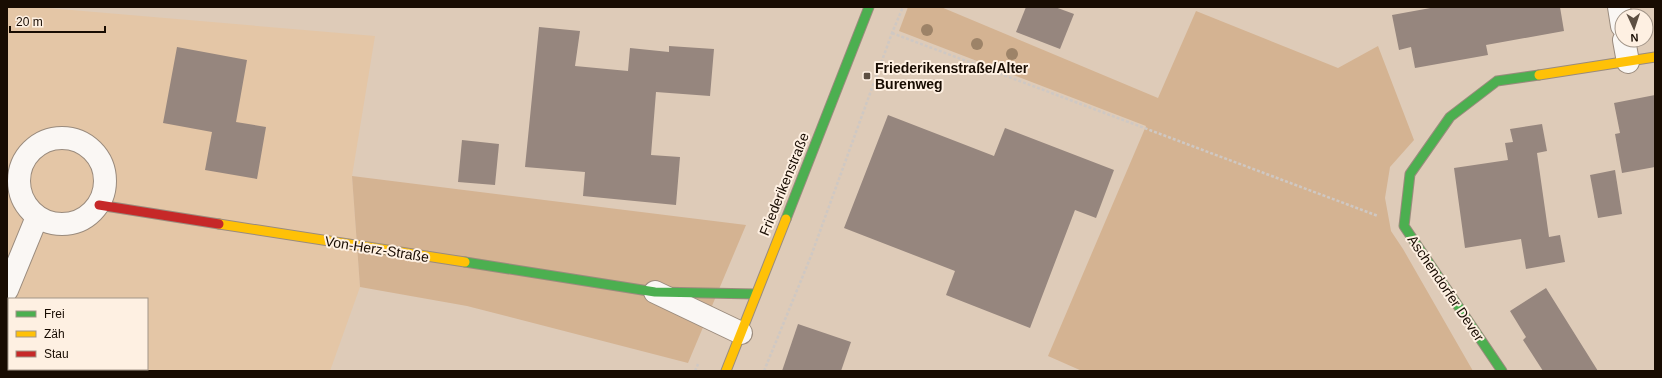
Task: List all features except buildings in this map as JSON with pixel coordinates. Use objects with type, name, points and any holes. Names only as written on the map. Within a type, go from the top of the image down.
[{"type":"street","name":"Friederikenstraße","points":[[726,371],[869,7]]},
{"type":"street","points":[[1625,48],[1628,62]]},
{"type":"street","name":"Aschendorfer Dever","points":[[1502,371],[1404,226],[1410,174],[1450,117],[1497,81],[1655,58]]},
{"type":"street","points":[[55,138],[70,138],[83,143],[95,152],[102,164],[106,177],[105,192],[99,205],[90,215],[77,222],[64,225],[49,223],[37,217],[26,206],[20,193],[18,179],[22,164],[30,152],[41,143],[55,138]]},
{"type":"street","name":"Von-Herz-Straße","points":[[99,205],[655,292],[756,294]]},
{"type":"street","points":[[7,290],[37,217]]},
{"type":"street","points":[[655,292],[741,333]]},
{"type":"path","points":[[764,371],[811,256],[892,33],[903,7]]},
{"type":"path","points":[[892,33],[1404,226]]},
{"type":"shaded area","points":[[7,7],[36,7],[375,36],[352,176],[360,287],[330,371],[7,371]]},
{"type":"shaded area","points":[[908,7],[941,7],[1158,98],[1196,11],[1338,68],[1378,46],[1414,140],[1390,167],[1385,198],[1391,231],[1403,249],[1473,371],[1082,371],[1048,356],[1146,126],[899,31]]},
{"type":"shaded area","points":[[352,176],[746,225],[688,363],[467,306],[360,287]]},
{"type":"traffic: fast","points":[[786,219],[869,7]]},
{"type":"traffic: fast","points":[[1502,371],[1404,226],[1410,174],[1450,117],[1497,81],[1539,75]]},
{"type":"traffic: fast","points":[[465,262],[655,292],[756,294]]},
{"type":"traffic: slow","points":[[1539,75],[1655,57]]},
{"type":"traffic: slow","points":[[726,371],[786,219]]},
{"type":"traffic: slow","points":[[219,224],[465,262]]},
{"type":"traffic: jam","points":[[99,205],[219,224]]},
{"type":"place","name":"Friederikenstraße/Alter Burenweg","points":[[867,76]]}]
